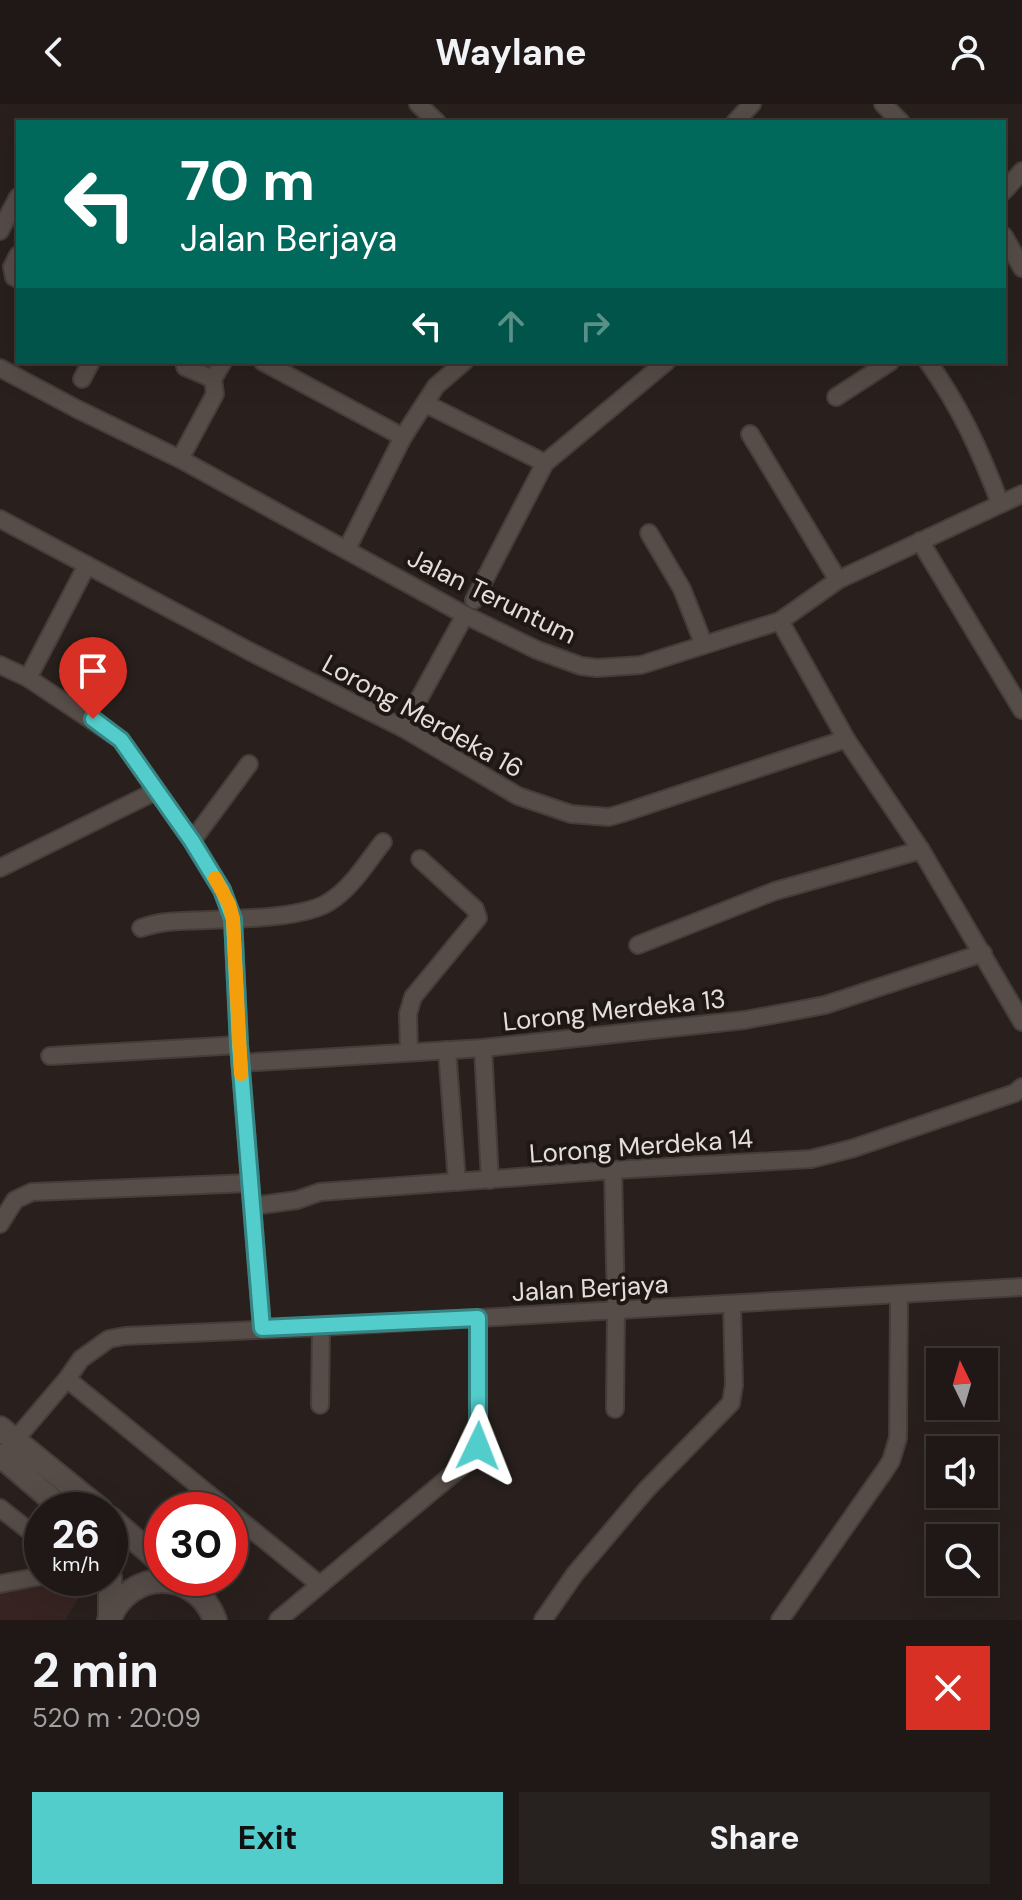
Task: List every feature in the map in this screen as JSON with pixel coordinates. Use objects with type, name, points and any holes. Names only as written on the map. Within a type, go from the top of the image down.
[{"type":"main road","points":[[5,1441],[49,1492]]},
{"type":"main road","points":[[5,1441],[76,1492]]},
{"type":"main road","points":[[128,1534],[144,1547]]},
{"type":"main road","points":[[110,1617],[118,1601],[144,1583]]},
{"type":"main road","points":[[110,1596],[110,1617]]},
{"type":"main road","points":[[201,1596],[218,1616]]},
{"type":"street","points":[[418,104],[435,120]]},
{"type":"street","points":[[737,120],[752,104]]},
{"type":"street","points":[[883,104],[899,120]]},
{"type":"street","points":[[1006,189],[1022,171]]},
{"type":"street","points":[[6,225],[16,202]]},
{"type":"street","points":[[1006,240],[1022,268]]},
{"type":"street","points":[[82,379],[90,364]]},
{"type":"street","points":[[186,364],[185,367],[213,379]]},
{"type":"street","points":[[180,459],[215,394],[213,379],[222,364]]},
{"type":"street","points":[[267,364],[403,437]]},
{"type":"street","points":[[347,549],[403,437],[436,386],[462,364]]},
{"type":"street","points":[[403,728],[545,463],[664,364]]},
{"type":"street","points":[[836,397],[887,364]]},
{"type":"street","points":[[929,364],[973,434],[1000,503]]},
{"type":"street","name":"Jalan Teruntum","points":[[0,368],[180,459],[347,549],[470,608],[549,655],[597,668],[641,665],[780,621],[838,580],[1022,494]]},
{"type":"street","points":[[426,404],[545,463]]},
{"type":"street","points":[[750,434],[838,580]]},
{"type":"street","name":"Lorong Merdeka 16","points":[[0,519],[403,728],[518,796],[571,814],[596,817],[623,813],[846,739]]},
{"type":"street","points":[[649,533],[682,589],[704,645]]},
{"type":"street","points":[[920,541],[1022,710]]},
{"type":"street","points":[[28,678],[87,565]]},
{"type":"street","points":[[780,621],[846,739],[921,850],[1022,1022]]},
{"type":"street","points":[[0,665],[28,678],[121,740],[192,841],[222,890],[233,919],[240,1063],[262,1328]]},
{"type":"street","points":[[192,841],[249,764]]},
{"type":"street","points":[[0,868],[156,791]]},
{"type":"street","points":[[141,928],[155,922],[233,919],[315,910],[348,887],[383,842]]},
{"type":"street","points":[[638,945],[775,891],[921,850]]},
{"type":"street","points":[[409,1051],[408,1014],[413,997],[478,918],[475,909],[420,859]]},
{"type":"street","name":"Lorong Merdeka 13","points":[[240,1063],[483,1048],[745,1020],[825,1005],[983,953]]},
{"type":"street","points":[[50,1056],[239,1045]]},
{"type":"street","points":[[483,1048],[490,1180]]},
{"type":"street","points":[[447,1050],[457,1182]]},
{"type":"street","name":"Lorong Merdeka 14","points":[[253,1206],[297,1200],[320,1192],[811,1159],[832,1155],[1015,1093],[1022,1087]]},
{"type":"street","points":[[613,1170],[615,1409]]},
{"type":"street","points":[[0,1224],[15,1200],[32,1192],[250,1183]]},
{"type":"street","points":[[0,1192],[15,1200]]},
{"type":"street","name":"Jalan Berjaya","points":[[5,1441],[67,1379],[81,1359],[109,1339],[125,1336],[1022,1287]]},
{"type":"street","points":[[780,1620],[883,1473],[894,1452],[899,1421],[899,1294]]},
{"type":"street","points":[[543,1620],[575,1574],[646,1490],[731,1403],[734,1385],[732,1305]]},
{"type":"street","points":[[278,1620],[468,1464],[476,1453],[478,1318]]},
{"type":"street","points":[[320,1405],[321,1327]]},
{"type":"street","points":[[67,1379],[206,1492]]},
{"type":"street","points":[[0,1508],[24,1527]]},
{"type":"street","points":[[248,1526],[319,1584]]},
{"type":"street","points":[[2,1584],[24,1580]]},
{"type":"shaded area","points":[[24,1589],[24,1596],[80,1596],[65,1620],[0,1620],[0,1593]]},
{"type":"slow traffic","points":[[215,878],[233,919],[241,1074]]},
{"type":"route","points":[[93,719],[121,740],[192,841],[229,904],[233,919],[239,1045],[262,1328],[478,1318],[478,1446]]}]
